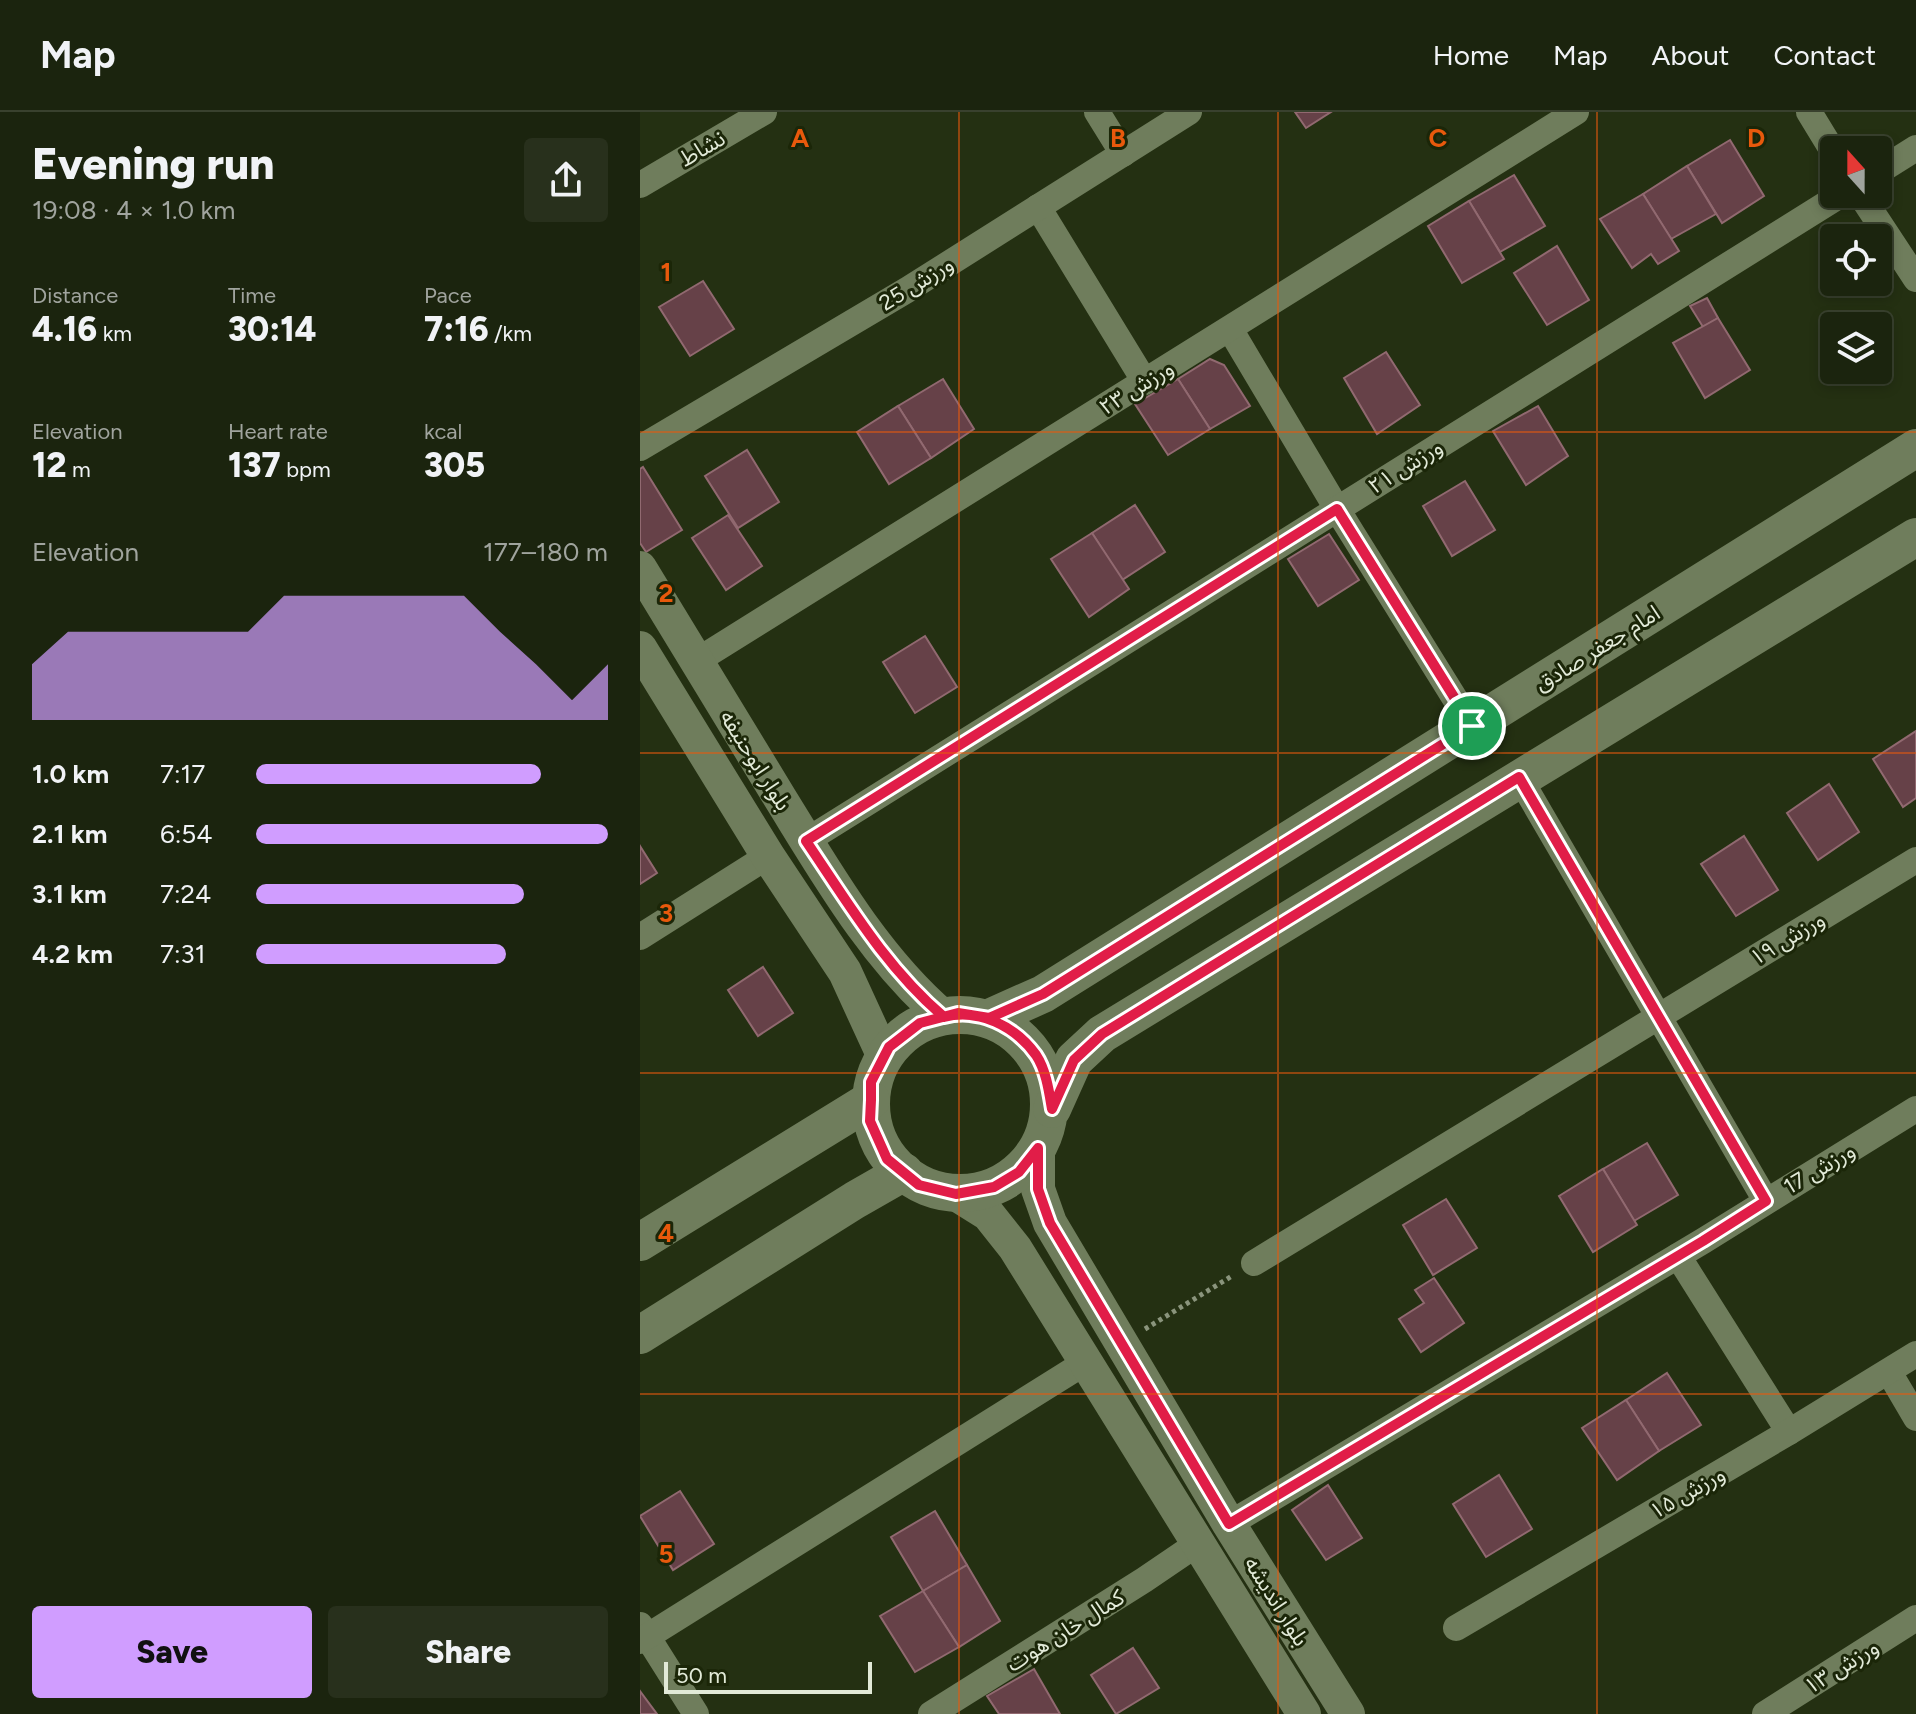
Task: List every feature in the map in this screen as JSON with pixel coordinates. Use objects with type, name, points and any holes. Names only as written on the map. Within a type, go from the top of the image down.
[{"type":"main road","name":"امام جعفر صادق","points":[[989,1018],[1043,994],[1916,448]]},
{"type":"main road","points":[[1052,1109],[1049,1088],[1037,1057],[1015,1033],[989,1018],[958,1013],[920,1023],[889,1047],[871,1082],[870,1121],[887,1159],[919,1185],[956,1194],[994,1187],[1019,1172],[1038,1148],[1074,1060],[1102,1034],[1916,537]]},
{"type":"main road","points":[[640,1242],[871,1100]]},
{"type":"main road","points":[[640,1335],[904,1172]]},
{"type":"street","name":"نشاط","points":[[640,185],[764,112]]},
{"type":"street","points":[[1097,112],[1123,154]]},
{"type":"street","name":"ورزش 25","points":[[640,448],[907,290],[1189,112]]},
{"type":"street","name":"ورزش ۲۳","points":[[695,662],[1576,112]]},
{"type":"street","points":[[1809,112],[1824,136]]},
{"type":"street","points":[[1892,163],[1916,148]]},
{"type":"street","points":[[1038,207],[1145,382]]},
{"type":"street","name":"ورزش ۲۱","points":[[806,841],[1820,208]]},
{"type":"street","points":[[1869,208],[1916,279]]},
{"type":"street","points":[[1230,329],[1472,726]]},
{"type":"street","name":"بلوار ابوحنیفه","points":[[640,568],[806,841],[884,955],[913,991],[944,1017]]},
{"type":"street","name":"بلوار ابوحنیفه","points":[[640,648],[650,687],[845,972],[884,1057]]},
{"type":"street","points":[[1519,777],[1766,1201]]},
{"type":"street","points":[[640,937],[768,856]]},
{"type":"street","name":"ورزش ۱۹","points":[[1254,1263],[1916,860]]},
{"type":"street","name":"ورزش 17","points":[[1229,1524],[1678,1256],[1916,1109]]},
{"type":"street","name":"بلوار اندیشه","points":[[1038,1148],[1038,1189],[1050,1223],[1229,1524],[1348,1714]]},
{"type":"street","name":"بلوار اندیشه","points":[[956,1194],[988,1214],[1015,1248],[1304,1714]]},
{"type":"street","points":[[1678,1256],[1789,1432]]},
{"type":"street","name":"ورزش ۱۵","points":[[1456,1628],[1916,1354]]},
{"type":"street","points":[[696,1714],[642,1634],[1086,1362]]},
{"type":"street","points":[[1889,1372],[1916,1418]]},
{"type":"street","name":"کمال خان هوت","points":[[931,1714],[1197,1544]]},
{"type":"street","name":"ورزش ۱۳","points":[[1765,1714],[1916,1618]]},
{"type":"path","points":[[1120,1344],[1254,1263]]},
{"type":"building","points":[[1295,112],[1331,112],[1306,128]]},
{"type":"building","points":[[1730,140],[1764,196],[1722,223],[1687,166]]},
{"type":"building","points":[[1687,166],[1716,214],[1671,239],[1643,194]]},
{"type":"building","points":[[1514,175],[1545,226],[1500,252],[1469,201]]},
{"type":"building","points":[[1643,194],[1679,251],[1658,264],[1651,254],[1632,268],[1600,219]]},
{"type":"building","points":[[1469,201],[1504,259],[1462,283],[1428,226]]},
{"type":"building","points":[[1557,246],[1589,300],[1547,325],[1514,273]]},
{"type":"building","points":[[703,281],[734,329],[690,356],[659,307]]},
{"type":"building","points":[[1707,298],[1718,318],[1703,327],[1690,306]]},
{"type":"building","points":[[1718,318],[1750,370],[1705,398],[1673,343]]},
{"type":"building","points":[[1386,352],[1420,405],[1377,434],[1344,378]]},
{"type":"building","points":[[1210,359],[1224,365],[1250,406],[1210,429],[1178,379]]},
{"type":"building","points":[[943,379],[974,429],[931,458],[898,406]]},
{"type":"building","points":[[1178,379],[1210,429],[1168,455],[1135,404]]},
{"type":"building","points":[[898,406],[931,458],[889,484],[857,432]]},
{"type":"building","points":[[1538,406],[1568,456],[1526,485],[1493,431]]},
{"type":"building","points":[[747,450],[779,502],[738,528],[705,476]]},
{"type":"building","points":[[643,467],[682,530],[646,552],[640,543],[640,469]]},
{"type":"building","points":[[1465,481],[1495,530],[1452,556],[1423,506]]},
{"type":"building","points":[[1135,505],[1165,552],[1122,580],[1092,533]]},
{"type":"building","points":[[728,515],[762,566],[726,590],[692,538]]},
{"type":"building","points":[[1092,533],[1129,589],[1089,617],[1051,559]]},
{"type":"building","points":[[1329,534],[1359,580],[1318,606],[1288,559]]},
{"type":"building","points":[[925,636],[957,687],[915,713],[883,662]]},
{"type":"building","points":[[1916,731],[1916,798],[1903,807],[1873,759]]},
{"type":"building","points":[[1829,784],[1859,832],[1818,860],[1787,813]]},
{"type":"building","points":[[1744,836],[1778,890],[1736,916],[1701,864]]},
{"type":"building","points":[[640,846],[657,873],[640,884]]},
{"type":"building","points":[[763,967],[793,1013],[758,1036],[728,990]]},
{"type":"building","points":[[1647,1143],[1678,1195],[1634,1221],[1603,1169]]},
{"type":"building","points":[[1603,1169],[1637,1225],[1593,1252],[1559,1196]]},
{"type":"building","points":[[1446,1199],[1477,1248],[1433,1275],[1403,1225]]},
{"type":"building","points":[[1434,1278],[1464,1323],[1421,1352],[1399,1319],[1424,1303],[1415,1290]]},
{"type":"building","points":[[1667,1373],[1701,1425],[1659,1451],[1626,1400]]},
{"type":"building","points":[[1626,1400],[1659,1451],[1617,1480],[1582,1428]]},
{"type":"building","points":[[1499,1475],[1532,1529],[1486,1557],[1453,1504]]},
{"type":"building","points":[[1328,1485],[1362,1538],[1326,1560],[1292,1510]]},
{"type":"building","points":[[680,1491],[714,1544],[673,1570],[640,1516]]},
{"type":"building","points":[[935,1511],[967,1565],[923,1591],[891,1537]]},
{"type":"building","points":[[967,1565],[1000,1621],[959,1647],[923,1591]]},
{"type":"building","points":[[923,1591],[959,1647],[915,1672],[880,1616]]},
{"type":"building","points":[[1133,1648],[1159,1688],[1116,1714],[1091,1675]]},
{"type":"building","points":[[1034,1669],[1060,1714],[999,1714],[987,1696]]},
{"type":"building","points":[[640,1691],[657,1714],[640,1714]]},
{"type":"route","points":[[1472,726],[1043,994],[989,1018],[958,1013],[920,1023],[889,1047],[871,1082],[870,1121],[887,1159],[919,1185],[956,1194],[994,1187],[1019,1172],[1038,1148],[1038,1189],[1050,1223],[1229,1524],[1766,1201],[1519,777],[1102,1034],[1074,1060],[1052,1109],[1049,1088],[1037,1057],[1015,1033],[989,1018],[958,1013],[944,1017],[913,991],[884,955],[806,841],[1337,509],[1472,726]]}]
